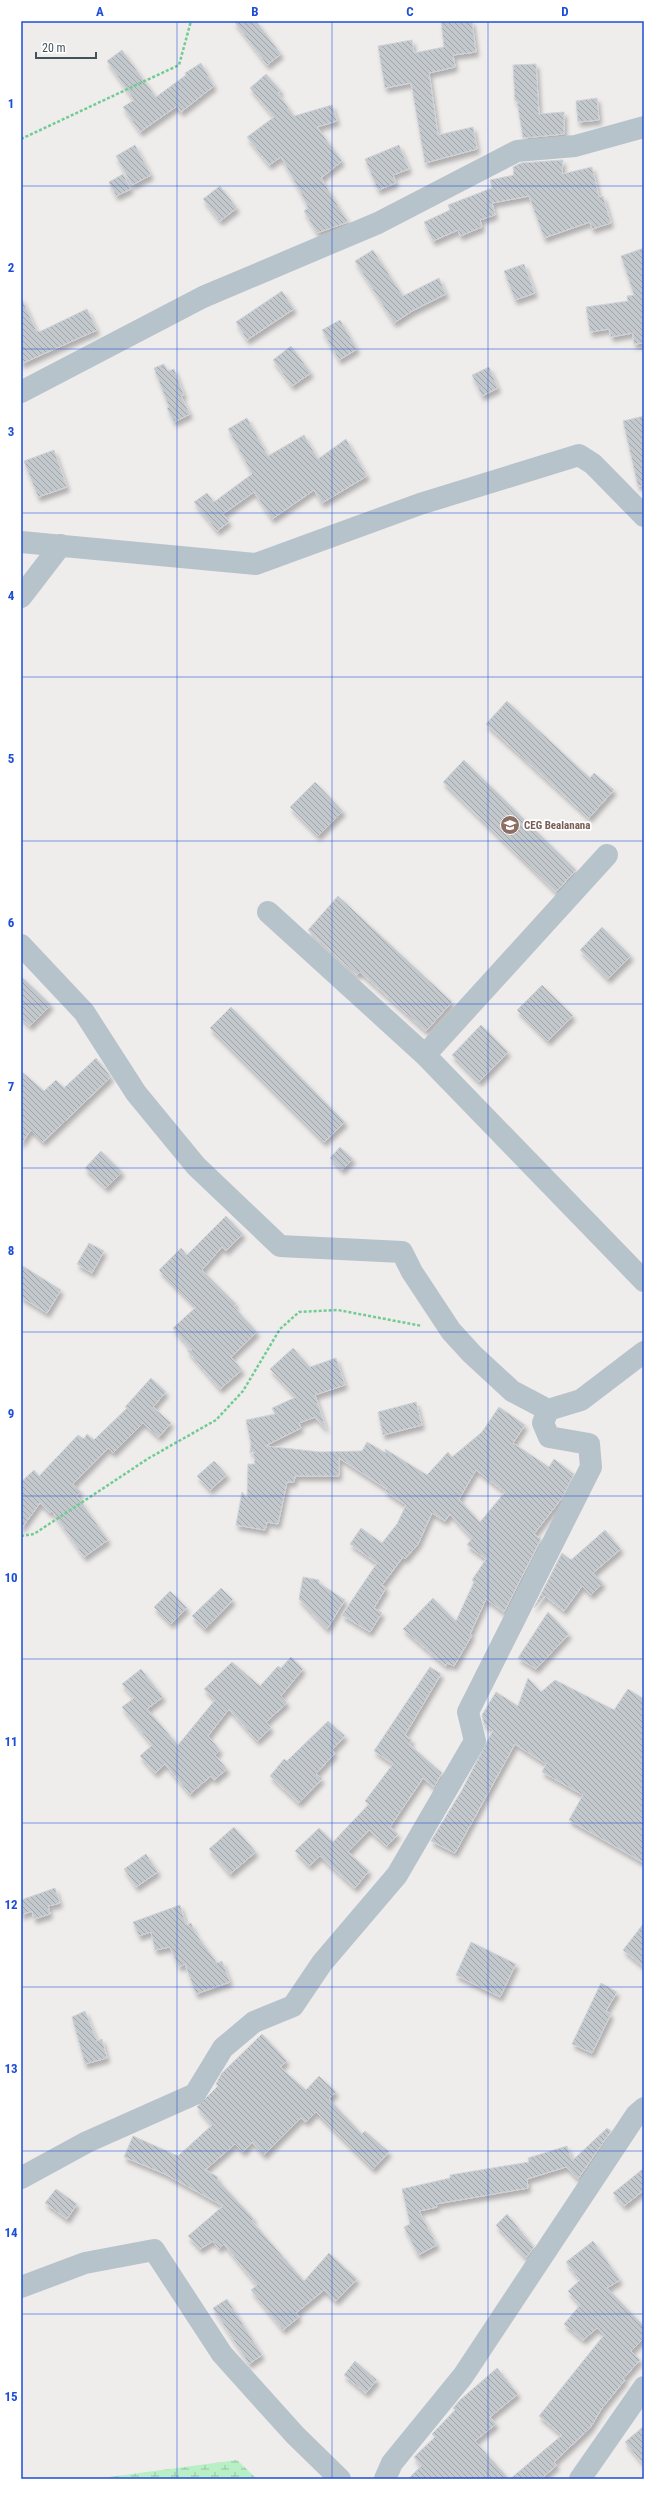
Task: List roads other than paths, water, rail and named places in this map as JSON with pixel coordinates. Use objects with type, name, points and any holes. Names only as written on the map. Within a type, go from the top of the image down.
[{"type":"street","points":[[21,392],[203,298],[378,223],[517,151],[575,146],[644,127]]},
{"type":"street","points":[[21,542],[256,564],[420,504],[579,455],[593,464],[644,516]]},
{"type":"street","points":[[21,597],[61,545]]},
{"type":"street","points":[[425,1055],[607,855]]},
{"type":"street","points":[[268,912],[425,1055],[644,1281]]},
{"type":"street","points":[[21,945],[84,1012],[136,1093],[196,1166],[280,1246],[402,1252],[412,1272],[451,1331],[472,1354],[512,1391],[548,1410],[581,1400],[644,1352]]},
{"type":"street","points":[[21,2178],[87,2142],[196,2094],[223,2048],[254,2022],[294,2006],[322,1963],[397,1875],[475,1741],[468,1712],[591,1467],[589,1444],[549,1437],[543,1423],[548,1410]]},
{"type":"street","points":[[385,2479],[392,2463],[463,2376],[585,2189],[636,2115],[644,2108]]},
{"type":"street","points":[[21,2287],[85,2263],[154,2250],[222,2354],[295,2435],[340,2479]]},
{"type":"street","points":[[580,2479],[644,2387]]},
{"type":"place","name":"CEG Bealanana","points":[[510,825]]}]
